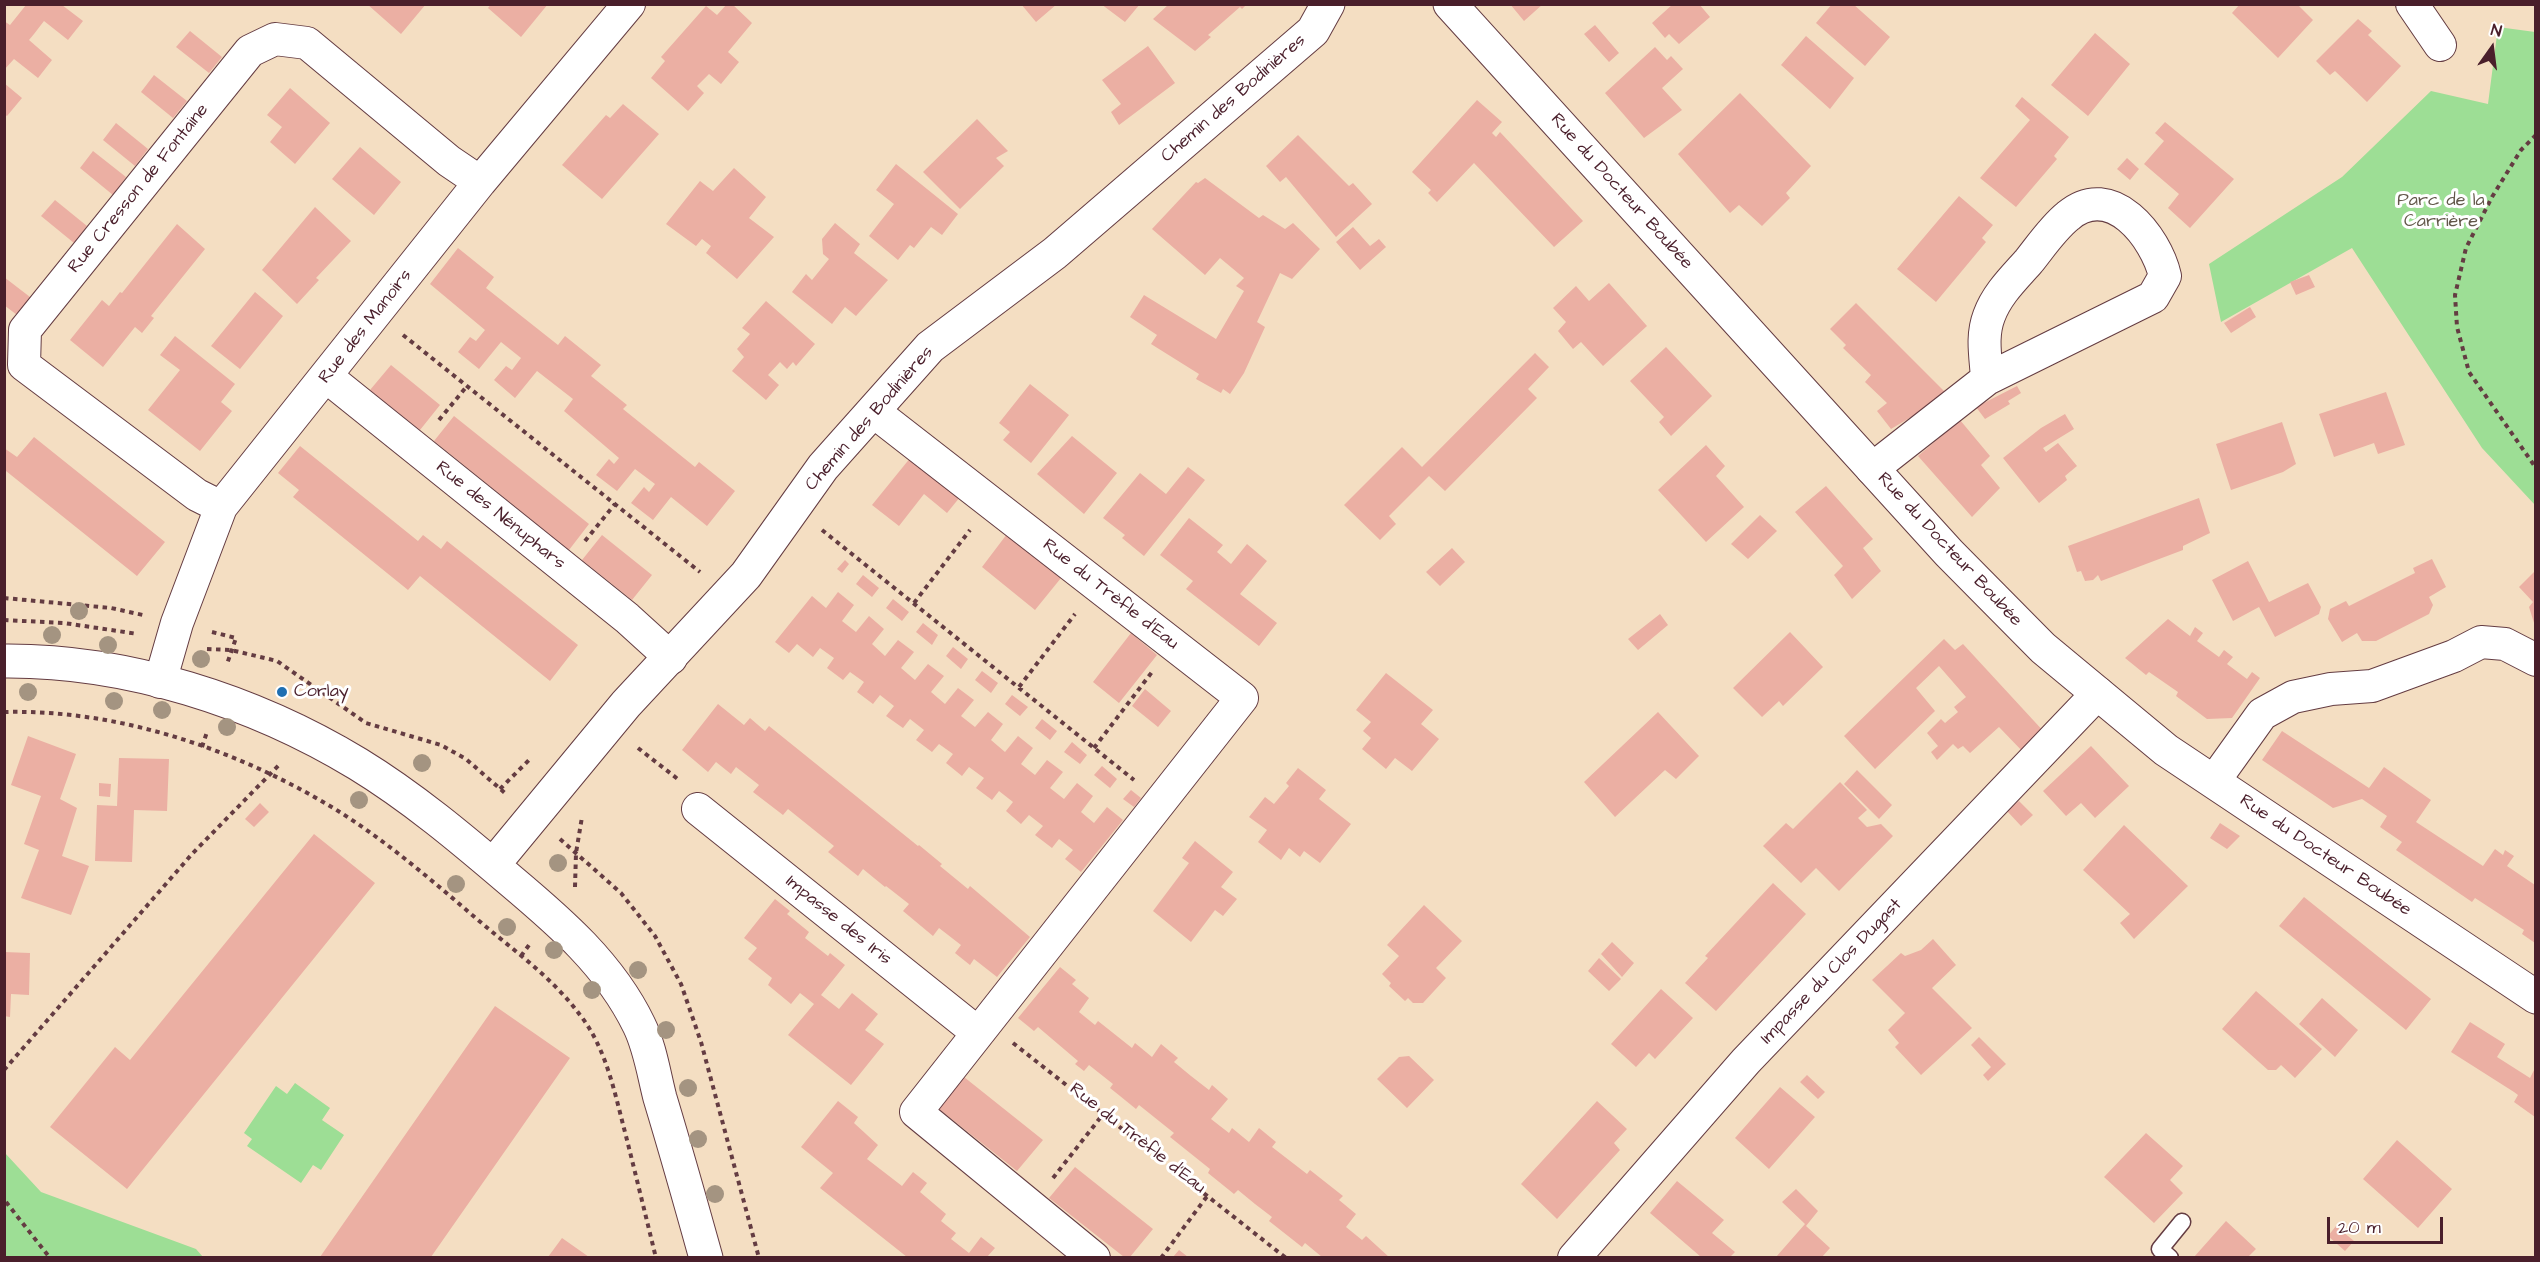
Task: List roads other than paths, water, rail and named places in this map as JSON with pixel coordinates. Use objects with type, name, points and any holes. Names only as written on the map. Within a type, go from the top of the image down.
[{"type":"street","name":"Rue des Manoirs","points":[[160,682],[177,622],[220,507],[327,377],[480,182],[629,4]]},
{"type":"street","name":"Chemin des Bodinières","points":[[493,865],[626,704],[746,575],[824,467],[930,347],[1055,253],[1313,31],[1328,4]]},
{"type":"street","name":"Rue du Docteur Boubée","points":[[1450,4],[1949,553],[2043,648],[2166,750],[2535,997]]},
{"type":"street","points":[[2412,4],[2440,45]]},
{"type":"street","name":"Rue Cresson de Fontaine","points":[[220,507],[197,495],[24,365],[25,330],[250,51],[275,39],[307,43],[449,161],[480,182]]},
{"type":"street","points":[[1872,469],[1988,380],[2152,297],[2165,276],[2161,257],[2128,214],[2115,207],[2096,206],[2069,215],[2006,287],[1989,317],[1984,336],[1988,380]]},
{"type":"street","name":"Rue des Nénuphars","points":[[327,377],[627,618],[671,658]]},
{"type":"street","name":"Rue du Trèfle d'Eau","points":[[873,411],[1242,698],[916,1113],[1094,1257]]},
{"type":"street","points":[[2214,781],[2262,714],[2293,697],[2331,689],[2372,686],[2454,656],[2481,642],[2505,644],[2535,660]]},
{"type":"street","points":[[4,661],[30,661],[104,670],[160,682],[228,702],[303,735],[360,765],[397,790],[493,865],[573,935],[614,981],[640,1027],[706,1257]]},
{"type":"street","name":"Impasse du Clos Dugast","points":[[1574,1257],[1746,1061],[2098,693]]},
{"type":"street","name":"Impasse des Iris","points":[[698,810],[982,1028]]},
{"type":"lane","points":[[2170,1257],[2160,1249],[2182,1222]]},
{"type":"place","name":"Corlay","points":[[282,692]]},
{"type":"park label","name":"Parc de la Carrière","points":[[2441,211]]}]
